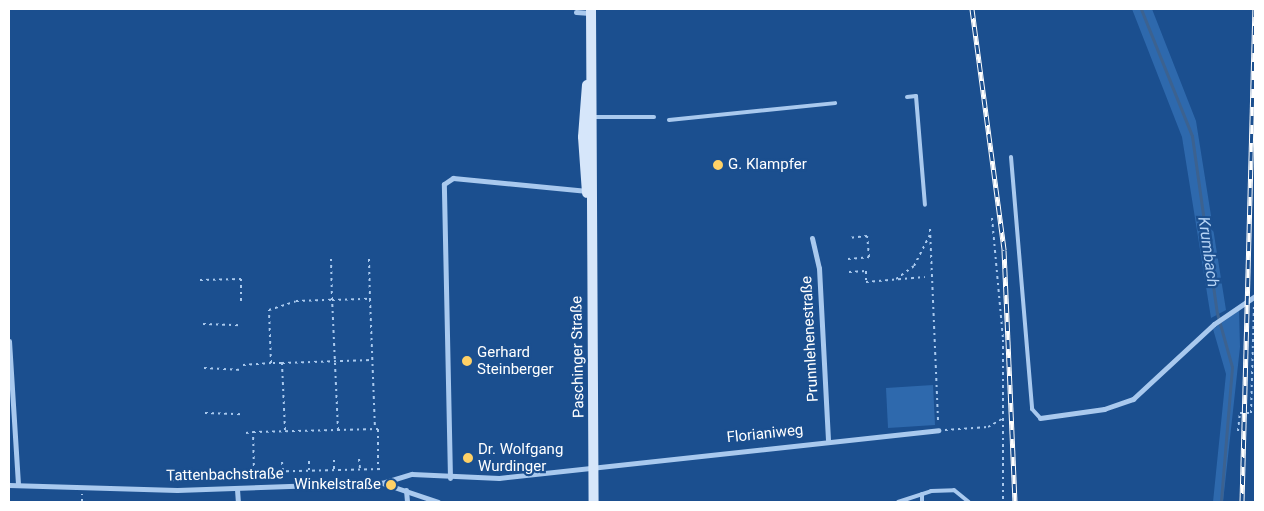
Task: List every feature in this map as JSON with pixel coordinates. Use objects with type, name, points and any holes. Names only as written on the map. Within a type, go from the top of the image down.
[{"type":"street","points":[[576,12],[591,11]]},
{"type":"street","name":"Paschinger Straße","points":[[591,11],[588,118],[591,212],[594,502]]},
{"type":"street","points":[[450,478],[444,184],[453,178],[590,192]]},
{"type":"street","name":"Prunnlehenestraße","points":[[812,238],[819,268],[828,440]]},
{"type":"street","points":[[1040,418],[1104,409],[1133,399],[1214,324],[1255,296]]},
{"type":"street","points":[[9,341],[18,484]]},
{"type":"street","name":"Florianiweg","points":[[594,465],[938,430]]},
{"type":"street","points":[[382,483],[403,475],[450,478],[499,478],[594,465]]},
{"type":"street","name":"Tattenbachstraße","points":[[9,485],[237,489],[382,483],[438,502]]},
{"type":"street","points":[[237,489],[238,502]]},
{"type":"street","points":[[406,490],[407,502]]},
{"type":"lane","points":[[907,97],[916,96],[924,205]]},
{"type":"lane","points":[[669,120],[835,102]]},
{"type":"lane","points":[[588,118],[654,117]]},
{"type":"lane","points":[[1012,157],[1032,409],[1040,418]]},
{"type":"lane","points":[[898,502],[922,494],[954,490],[968,502]]},
{"type":"lane","points":[[922,494],[922,502]]},
{"type":"path","points":[[992,218],[1003,340],[1002,419],[1006,430],[1003,502]]},
{"type":"path","points":[[930,230],[938,430],[988,427],[1002,419]]},
{"type":"path","points":[[896,280],[914,266],[931,235]]},
{"type":"path","points":[[848,238],[867,236],[869,257],[848,259]]},
{"type":"path","points":[[331,259],[338,430]]},
{"type":"path","points":[[370,259],[372,360],[378,469]]},
{"type":"path","points":[[849,272],[866,271],[866,282],[925,278]]},
{"type":"path","points":[[200,280],[241,279],[241,305]]},
{"type":"path","points":[[271,364],[269,310],[296,301],[370,298]]},
{"type":"path","points":[[1238,431],[1240,413],[1251,413],[1255,304]]},
{"type":"path","points":[[203,324],[241,325]]},
{"type":"path","points":[[242,365],[372,360]]},
{"type":"path","points":[[282,363],[285,431]]},
{"type":"path","points":[[204,368],[243,370]]},
{"type":"path","points":[[206,413],[243,414]]},
{"type":"path","points":[[246,433],[375,429]]},
{"type":"path","points":[[253,432],[254,472]]},
{"type":"path","points":[[359,459],[360,469]]},
{"type":"path","points":[[334,460],[334,470]]},
{"type":"path","points":[[309,461],[309,471]]},
{"type":"path","points":[[282,462],[283,471]]},
{"type":"path","points":[[171,487],[172,474],[382,469]]},
{"type":"shaded area","points":[[1132,9],[1152,9],[1196,121],[1226,310],[1211,318],[1182,137]]},
{"type":"shaded area","points":[[1239,310],[1240,347],[1223,502],[1213,502],[1226,374],[1213,329]]},
{"type":"shaded area","points":[[933,385],[935,425],[888,428],[886,388]]},
{"type":"waterway","name":"Krumbach","points":[[1141,9],[1192,136],[1217,313],[1232,367],[1221,502]]},
{"type":"railway","points":[[972,9],[1004,250],[1015,502]]},
{"type":"railway","points":[[1242,502],[1255,9]]},
{"type":"place","name":"G. Klampfer","points":[[718,165]]},
{"type":"place","name":"Gerhard Steinberger","points":[[467,361]]},
{"type":"place","name":"Dr. Wolfgang Wurdinger","points":[[468,458]]},
{"type":"place","name":"Winkelstraße","points":[[391,485]]}]
